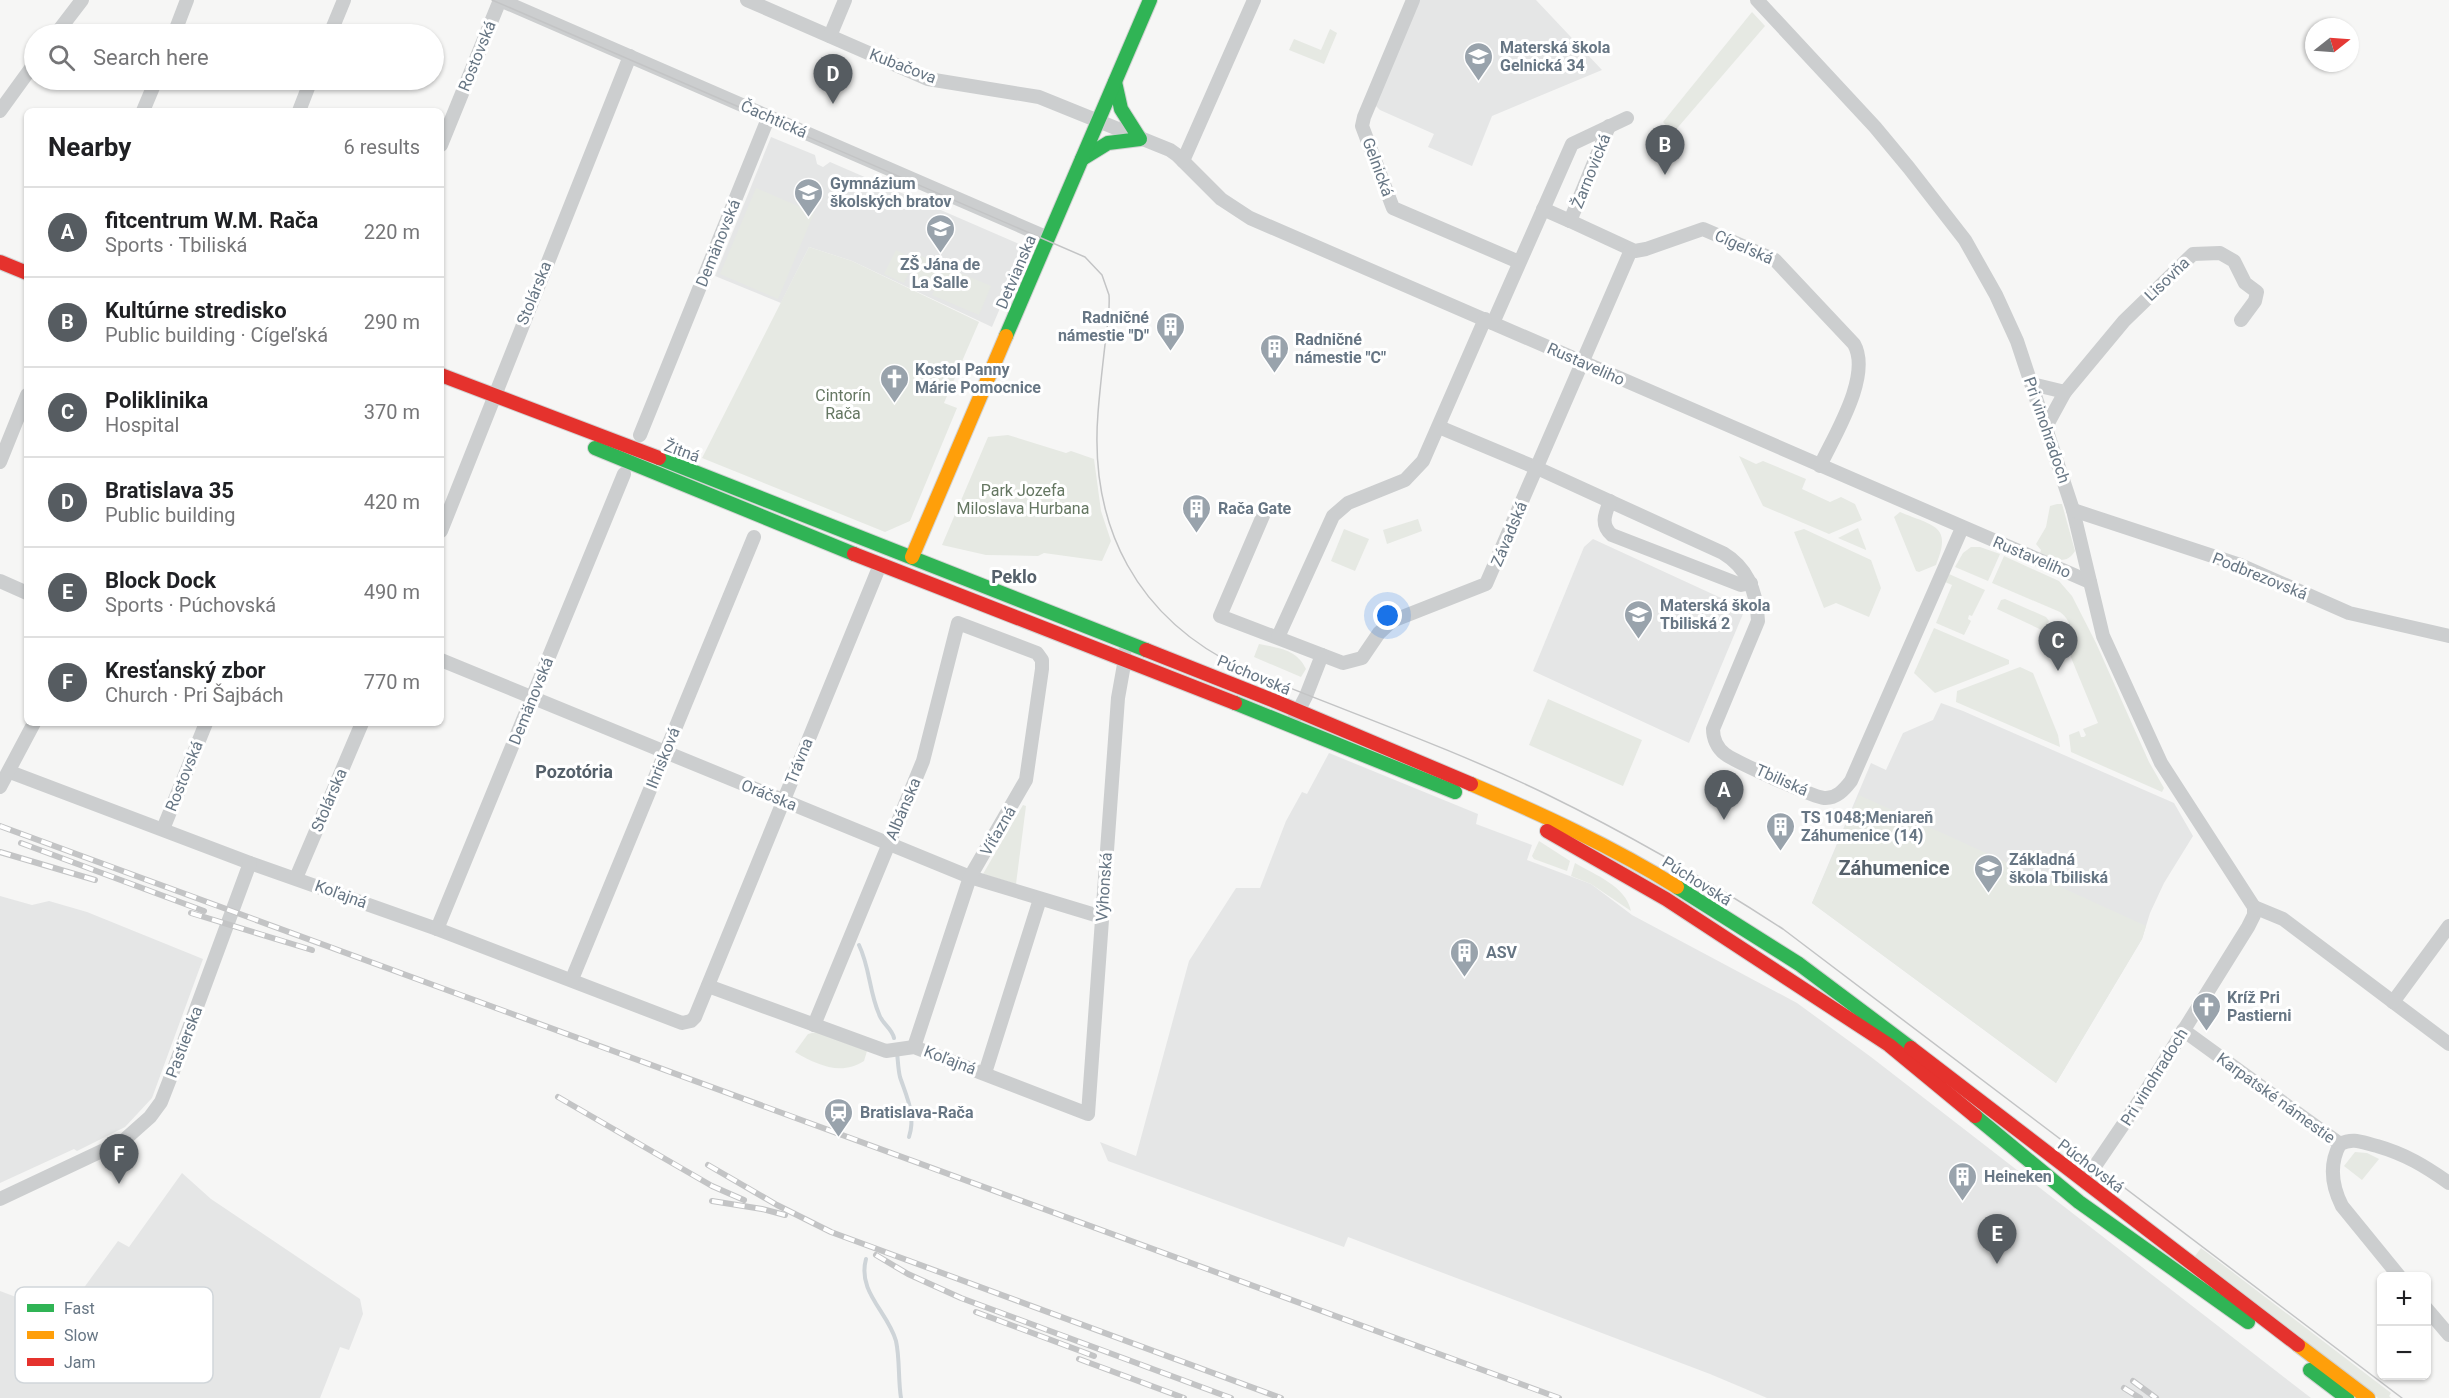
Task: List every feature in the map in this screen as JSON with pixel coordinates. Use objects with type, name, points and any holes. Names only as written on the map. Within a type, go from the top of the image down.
[{"type":"main road","name":"Detvianska","points":[[912,557],[1150,0]]},
{"type":"main road","points":[[1082,159],[1108,143],[1140,139],[1120,109],[1115,82]]},
{"type":"main road","points":[[0,262],[24,272]]},
{"type":"main road","points":[[0,275],[24,284]]},
{"type":"main road","name":"Žitná","points":[[444,376],[492,400],[880,565]]},
{"type":"main road","name":"Žitná","points":[[444,388],[492,400],[912,557]]},
{"type":"main road","points":[[880,565],[912,557],[926,582]]},
{"type":"main road","name":"Púchovská","points":[[912,557],[1277,702],[1301,706],[1326,724],[1526,808],[1656,874],[1799,964],[2368,1398]]},
{"type":"main road","name":"Púchovská","points":[[880,565],[1125,659],[1549,832],[1666,899],[1888,1045],[2079,1202],[2239,1315],[2347,1398]]},
{"type":"street","points":[[64,24],[82,0]]},
{"type":"street","points":[[178,24],[188,0]]},
{"type":"street","points":[[334,24],[344,0]]},
{"type":"street","name":"Čachtická","points":[[500,0],[1048,238]]},
{"type":"street","name":"Rostovská","points":[[444,138],[500,0]]},
{"type":"street","name":"Kubačova","points":[[747,0],[928,79],[1031,95],[1099,121]]},
{"type":"street","points":[[830,36],[845,0]]},
{"type":"street","points":[[1183,161],[1254,0]]},
{"type":"street","name":"Gelnická","points":[[1413,0],[1362,126],[1393,208],[1519,262]]},
{"type":"street","name":"Pri vinohradoch","points":[[1756,0],[1875,127],[1965,240],[2008,320],[2047,425],[2073,510],[2103,636],[2161,763],[2254,907],[2253,919],[2093,1169],[2087,1184]]},
{"type":"street","name":"Stolárska","points":[[444,523],[630,56]]},
{"type":"street","points":[[0,111],[24,78]]},
{"type":"street","points":[[144,108],[152,90]]},
{"type":"street","points":[[299,108],[307,90]]},
{"type":"street","name":"Demänovská","points":[[640,435],[769,117]]},
{"type":"street","name":"Žarnovická","points":[[1489,321],[1519,262],[1572,144],[1627,118]]},
{"type":"street","name":"Rustaveliho","points":[[1099,121],[1170,150],[1221,199],[1250,218],[2090,582]]},
{"type":"street","name":"Žarnovická","points":[[1543,209],[1570,221],[1609,126]]},
{"type":"street","points":[[1570,221],[1631,250],[1582,363]]},
{"type":"street","name":"Cígeľská","points":[[1631,250],[1646,249],[1703,229],[1773,258],[1854,344],[1858,356],[1854,391],[1820,466]]},
{"type":"street","name":"Lisovňa","points":[[2047,425],[2065,392],[2124,321],[2193,254],[2220,253],[2234,261],[2246,283],[2257,292],[2255,301],[2241,321]]},
{"type":"street","points":[[1278,637],[1332,516],[1348,503],[1405,480],[1423,461],[1489,321]]},
{"type":"street","name":"Závadská","points":[[1265,512],[1220,616],[1262,634],[1278,637],[1343,663],[1362,658],[1379,633],[1392,621],[1487,583],[1582,363]]},
{"type":"street","points":[[2032,384],[2065,392]]},
{"type":"street","points":[[0,462],[24,402]]},
{"type":"street","name":"Tbiliská","points":[[1439,427],[1610,501],[1723,553],[1740,565],[1751,583],[1758,603],[1758,621],[1713,729],[1715,739],[1726,755],[1824,798],[1842,792],[1851,781],[1962,528]]},
{"type":"street","name":"Demänovská","points":[[437,928],[624,474]]},
{"type":"street","points":[[1610,501],[1604,522],[1612,534],[1741,585],[1751,583]]},
{"type":"street","name":"Podbrezovská","points":[[2073,510],[2240,565],[2349,613],[2449,636]]},
{"type":"street","name":"Ihrisková","points":[[572,979],[754,537]]},
{"type":"street","name":"Trávna","points":[[689,1022],[695,1017],[708,986],[880,565]]},
{"type":"street","points":[[0,581],[24,592]]},
{"type":"street","name":"Albánska","points":[[814,1024],[923,761],[958,623],[995,637]]},
{"type":"street","name":"Víťazná","points":[[914,1047],[970,877],[1026,780],[1042,660],[1037,653],[995,637]]},
{"type":"street","points":[[1121,639],[1125,659]]},
{"type":"street","points":[[1280,721],[1293,720],[1323,656]]},
{"type":"street","name":"Výhonská","points":[[1088,1114],[1118,698],[1125,659]]},
{"type":"street","name":"Oráčska","points":[[444,661],[970,877],[1102,917]]},
{"type":"street","points":[[0,787],[33,726]]},
{"type":"street","name":"Rostovská","points":[[163,830],[205,726]]},
{"type":"street","name":"Stolárska","points":[[296,878],[361,726]]},
{"type":"street","name":"Koľajná","points":[[10,772],[250,863],[437,928],[682,1023],[689,1022]]},
{"type":"street","name":"Pastierska","points":[[0,1199],[123,1141],[141,1127],[160,1102],[250,863]]},
{"type":"street","points":[[985,1073],[1040,899]]},
{"type":"street","points":[[2254,907],[2283,919],[2449,1044]]},
{"type":"street","points":[[2393,1002],[2449,926]]},
{"type":"street","name":"Koľajná","points":[[708,986],[886,1051],[914,1047],[1088,1114]]},
{"type":"street","name":"Karpatské námestie","points":[[2183,1030],[2340,1144]]},
{"type":"street","name":"Karpatské námestie","points":[[2396,1272],[2342,1206],[2336,1192],[2333,1164],[2340,1144],[2356,1139],[2395,1150],[2420,1162],[2449,1182]]},
{"type":"street","points":[[2431,1313],[2449,1335]]},
{"type":"shaded area","name":"Materská škola Gelnická 34","points":[[1419,0],[1536,0],[1602,70],[1492,116],[1472,166],[1428,147],[1434,134],[1380,110],[1375,105]]},
{"type":"shaded area","points":[[771,137],[815,155],[817,164],[823,167],[830,162],[1026,247],[992,327],[852,261],[809,247],[781,303],[715,276]]},
{"type":"shaded area","name":"Materská škola Tbiliská 2","points":[[1593,539],[1745,609],[1689,743],[1533,671],[1584,547]]},
{"type":"shaded area","name":"Základná škola Tbiliská","points":[[1941,703],[2174,803],[2193,836],[2164,883],[2150,913],[2142,939],[2056,1083],[1812,903],[1871,763],[1886,770],[1903,733],[1933,720]]},
{"type":"shaded area","points":[[1329,753],[1478,814],[1476,824],[1532,845],[1527,860],[1591,884],[1632,915],[1797,1003],[1871,1057],[2311,1398],[1767,1398],[1710,1374],[1348,1237],[1344,1247],[1108,1161],[1100,1142],[1136,1156],[1189,961],[1236,888],[1260,888],[1286,821],[1302,792],[1307,794]]},
{"type":"shaded area","points":[[0,896],[32,905],[49,901],[87,912],[203,959],[152,1098],[125,1127],[77,1151],[74,1149],[0,1183]]},
{"type":"shaded area","points":[[182,1173],[211,1199],[360,1299],[363,1314],[349,1350],[340,1347],[320,1398],[0,1398],[0,1291],[15,1297],[15,1383],[213,1383],[213,1287],[84,1287],[118,1241],[129,1247]]},
{"type":"green space","points":[[1752,12],[1765,26],[1673,133],[1663,122]]},
{"type":"green space","points":[[1330,29],[1337,33],[1324,64],[1289,50],[1294,39],[1321,50]]},
{"type":"green space","points":[[756,188],[814,213],[778,299],[720,274]]},
{"type":"green space","name":"Cintorín Rača","points":[[809,247],[852,261],[979,322],[944,403],[957,408],[910,521],[885,532],[702,458]]},
{"type":"green space","points":[[896,250],[915,260],[904,283],[884,274]]},
{"type":"green space","points":[[921,256],[943,265],[932,291],[910,282]]},
{"type":"green space","points":[[944,266],[991,286],[979,315],[932,295]]},
{"type":"green space","name":"Park Jozefa Miloslava Hurbana","points":[[1008,435],[1094,459],[1101,511],[1111,541],[1102,561],[1044,553],[1038,556],[986,555],[942,545],[988,437]]},
{"type":"green space","points":[[1739,456],[1756,464],[1763,461],[1806,479],[1802,489],[1830,502],[1841,497],[1855,504],[1862,520],[1829,534],[1763,506]]},
{"type":"green space","points":[[2062,504],[2075,551],[2063,560],[2040,553],[2041,550],[2036,544],[2046,527],[2050,506]]},
{"type":"green space","points":[[1900,512],[1930,524],[1941,534],[1941,552],[1936,565],[1919,572],[1916,571],[1894,517]]},
{"type":"green space","points":[[1418,519],[1422,531],[1387,544],[1383,530]]},
{"type":"green space","points":[[1858,528],[1866,549],[1866,550],[1838,538]]},
{"type":"green space","points":[[1344,529],[1369,539],[1355,571],[1331,561]]},
{"type":"green space","points":[[1804,529],[1871,560],[1881,588],[1869,617],[1836,603],[1824,608],[1794,532]]},
{"type":"green space","points":[[1971,547],[1980,547],[2000,554],[1988,581],[1955,567],[1963,553]]},
{"type":"green space","points":[[2004,556],[2059,581],[2072,596],[2096,643],[2149,762],[2164,788],[2162,792],[2071,752],[2069,735],[2079,731],[2081,737],[2084,737],[2086,735],[2083,729],[2098,723],[2065,643],[2070,630],[2069,623],[2060,612],[1992,583]]},
{"type":"green space","points":[[1949,574],[1985,590],[1972,616],[1969,615],[1968,619],[1971,621],[1964,635],[1936,623],[1952,585],[1945,582]]},
{"type":"green space","points":[[2005,599],[2046,617],[2049,621],[2044,631],[1997,609],[2001,600]]},
{"type":"green space","points":[[1934,628],[2009,660],[2009,664],[1935,693],[1914,673]]},
{"type":"green space","points":[[1259,644],[1286,650],[1298,657],[1306,669],[1301,677],[1254,657]]},
{"type":"green space","points":[[2020,667],[2033,673],[2058,735],[2060,747],[1956,702],[1957,691]]},
{"type":"green space","points":[[1548,699],[1642,740],[1623,786],[1529,745]]},
{"type":"green space","points":[[1859,795],[2146,926],[2142,939],[2056,1083],[1812,903]]},
{"type":"green space","points":[[1023,805],[1026,806],[1016,884],[983,874]]},
{"type":"green space","points":[[1539,841],[1570,861],[1567,871],[1534,859],[1532,856]]},
{"type":"green space","points":[[1575,863],[1616,888],[1628,902],[1631,911],[1591,884],[1571,876]]},
{"type":"green space","points":[[816,1032],[867,1051],[864,1061],[847,1068],[829,1067],[820,1065],[795,1052],[808,1034]]},
{"type":"green space","points":[[2355,1152],[2367,1153],[2379,1159],[2362,1180],[2344,1166]]},
{"type":"green space","points":[[2201,1248],[2391,1393],[2389,1396],[2391,1398],[2378,1398],[2195,1256]]},
{"type":"waterway","points":[[859,945],[880,1017],[894,1038]]},
{"type":"waterway","points":[[897,1053],[900,1077],[911,1114],[909,1137]]},
{"type":"waterway","points":[[866,1259],[864,1271],[869,1292],[896,1341],[901,1398]]},
{"type":"tram line","points":[[492,0],[1085,257],[1102,275],[1109,295],[1109,316],[1098,413],[1097,455],[1102,494],[1112,531],[1127,565],[1148,596],[1174,624],[1206,648],[1243,669],[1434,745],[1577,809],[1637,841],[1754,910],[1783,929],[2402,1398]]},
{"type":"railway","points":[[0,826],[1559,1398]]},
{"type":"railway","points":[[21,843],[204,911]]},
{"type":"railway","points":[[0,852],[95,880]]},
{"type":"railway","points":[[191,913],[312,950]]},
{"type":"railway","points":[[558,1097],[712,1186],[744,1200]]},
{"type":"railway","points":[[708,1165],[777,1205],[831,1232],[1281,1398]]},
{"type":"railway","points":[[712,1201],[785,1215]]},
{"type":"railway","points":[[876,1255],[908,1274],[961,1298],[1231,1398]]},
{"type":"railway","points":[[976,1312],[1094,1356]]},
{"type":"railway","points":[[1079,1359],[1184,1398]]},
{"type":"railway","points":[[2133,1381],[2156,1398]]},
{"type":"railway","points":[[2124,1388],[2140,1398]]},
{"type":"traffic: fast","points":[[1006,336],[1150,0]]},
{"type":"traffic: fast","points":[[1082,159],[1108,143],[1140,139],[1121,109],[1115,82]]},
{"type":"traffic: fast","points":[[595,448],[854,554]]},
{"type":"traffic: fast","points":[[659,458],[1146,650]]},
{"type":"traffic: fast","points":[[1235,703],[1455,792]]},
{"type":"traffic: fast","points":[[1677,887],[1799,964],[1911,1048]]},
{"type":"traffic: fast","points":[[1975,1116],[2079,1202],[2248,1322]]},
{"type":"traffic: fast","points":[[2310,1370],[2347,1398]]},
{"type":"traffic: slow","points":[[912,557],[1006,336]]},
{"type":"traffic: slow","points":[[1471,784],[1576,832],[1628,858],[1677,887]]},
{"type":"traffic: slow","points":[[2298,1345],[2368,1398]]},
{"type":"traffic: jam","points":[[0,262],[24,272]]},
{"type":"traffic: jam","points":[[444,376],[659,458]]},
{"type":"traffic: jam","points":[[854,554],[1235,703]]},
{"type":"traffic: jam","points":[[1146,650],[1277,702],[1471,784]]},
{"type":"traffic: jam","points":[[1547,831],[1666,899],[1889,1045],[1975,1116]]},
{"type":"traffic: jam","points":[[1911,1048],[2298,1345]]},
{"type":"place","name":"Materská škola Gelnická 34","points":[[1479,82]]},
{"type":"place","name":"Bratislava 35","points":[[833,104]]},
{"type":"place","name":"Kultúrne stredisko","points":[[1665,175]]},
{"type":"place","name":"Gymnázium školských bratov","points":[[809,218]]},
{"type":"place","name":"ZŠ Jána de La Salle","points":[[940,254]]},
{"type":"place","name":"Radničné námestie \"D\"","points":[[1170,352]]},
{"type":"place","name":"Radničné námestie \"C\"","points":[[1274,374]]},
{"type":"place","name":"Kostol Panny Márie Pomocnice","points":[[894,404]]},
{"type":"place","name":"Rača Gate","points":[[1197,534]]},
{"type":"place","name":"Materská škola Tbiliská 2","points":[[1639,640]]},
{"type":"place","name":"Poliklinika","points":[[2058,671]]},
{"type":"place","name":"fitcentrum W.M. Rača","points":[[1724,820]]},
{"type":"place","name":"TS 1048;Meniareň Záhumenice (14)","points":[[1780,852]]},
{"type":"place","name":"Základná škola Tbiliská","points":[[1988,894]]},
{"type":"place","name":"ASV","points":[[1465,978]]},
{"type":"place","name":"Kríž Pri Pastierni","points":[[2206,1032]]},
{"type":"place","name":"Bratislava-Rača","points":[[839,1138]]},
{"type":"place","name":"Kresťanský zbor","points":[[119,1184]]},
{"type":"place","name":"Heineken","points":[[1963,1202]]},
{"type":"place","name":"Block Dock","points":[[1997,1264]]},
{"type":"district","name":"Peklo","points":[[1014,576]]},
{"type":"district","name":"Pozotória","points":[[574,771]]},
{"type":"district","name":"Záhumenice","points":[[1894,868]]}]
